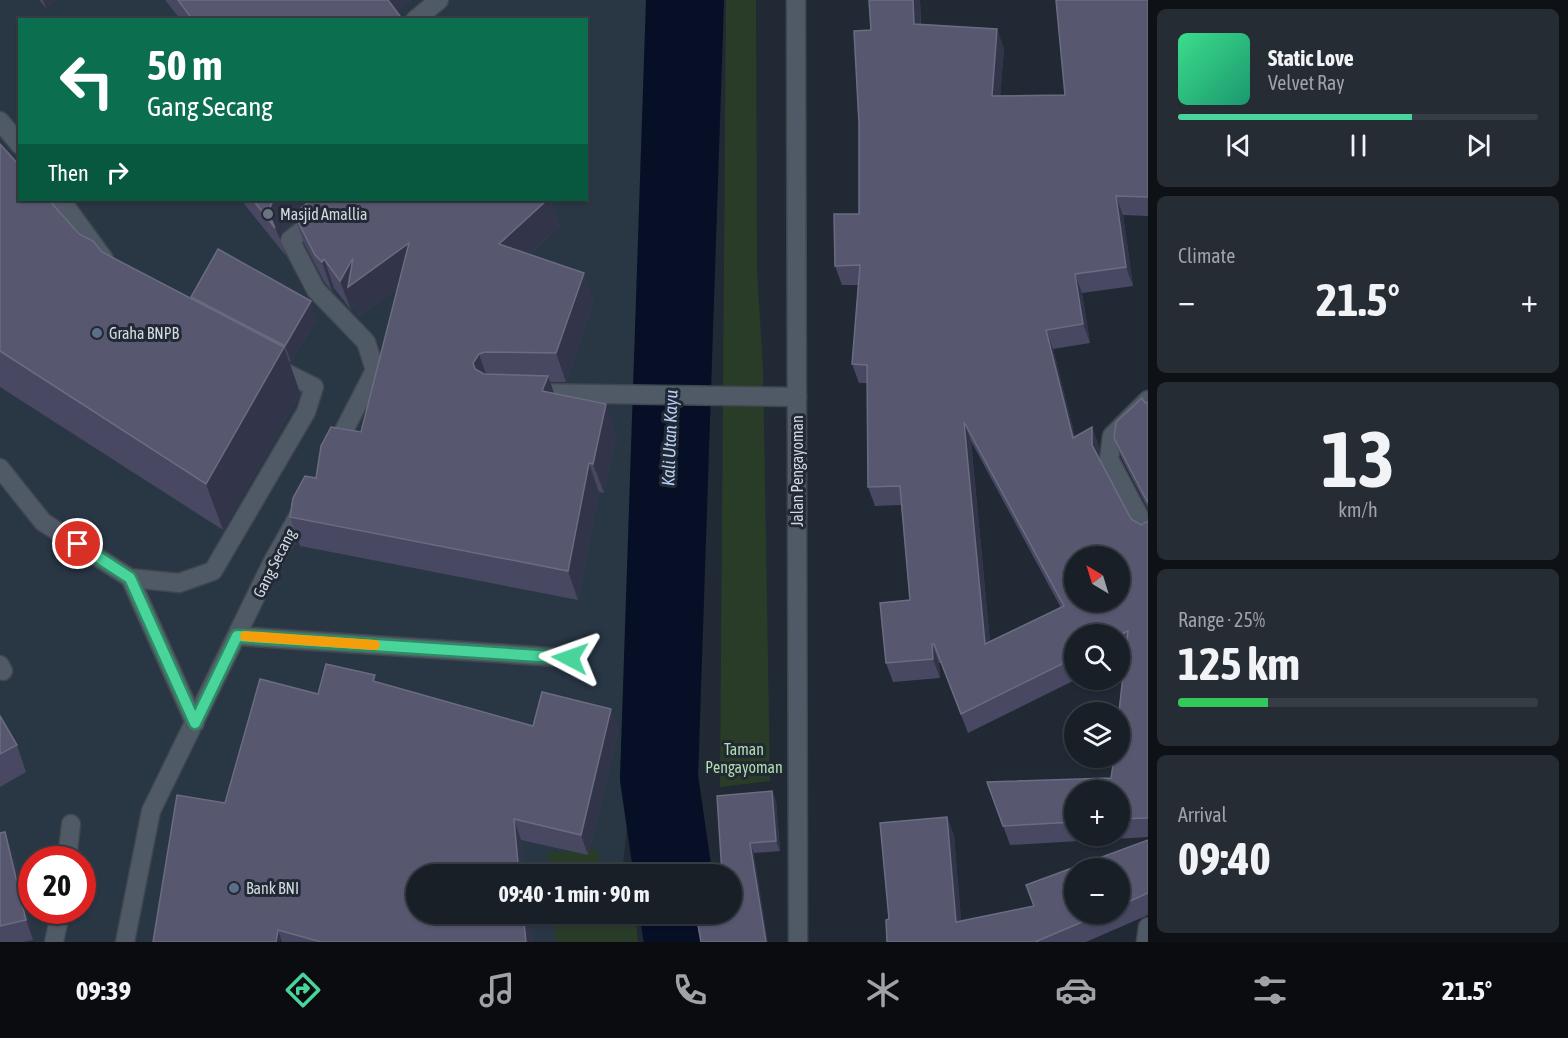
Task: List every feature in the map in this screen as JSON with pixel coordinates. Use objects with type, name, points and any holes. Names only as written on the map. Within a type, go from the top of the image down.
[{"type":"street","points":[[416,18],[439,0]]},
{"type":"street","name":"Jalan Pengayoman","points":[[796,0],[798,942]]},
{"type":"street","points":[[0,121],[18,143]]},
{"type":"street","points":[[62,201],[112,270]]},
{"type":"street","points":[[317,219],[290,240],[316,291],[366,342],[375,369],[326,466]]},
{"type":"street","points":[[0,468],[43,522],[130,578],[179,583],[213,571],[306,412],[314,387],[253,356]]},
{"type":"street","points":[[519,393],[797,397]]},
{"type":"street","points":[[1148,400],[1112,436],[1109,459],[1148,533]]},
{"type":"street","name":"Gang Secang","points":[[125,942],[151,811],[272,563],[315,486]]},
{"type":"street","points":[[130,578],[195,723]]},
{"type":"street","points":[[237,636],[570,658]]},
{"type":"street","points":[[69,846],[71,824]]},
{"type":"street","points":[[54,942],[58,924]]},
{"type":"street","points":[[1146,942],[1148,927]]},
{"type":"shaded area","points":[[0,0],[714,0],[623,864],[406,864],[406,924],[617,924],[615,942],[0,942]]},
{"type":"green space","name":"Taman Pengayoman","points":[[726,0],[756,0],[757,272],[763,368],[770,781],[720,787]]},
{"type":"green space","points":[[598,850],[600,864],[549,864],[548,852]]},
{"type":"green space","points":[[554,924],[636,924],[638,942],[556,942]]},
{"type":"building","points":[[178,0],[388,0],[402,18],[192,18]]},
{"type":"building","points":[[869,0],[913,0],[914,24],[997,29],[992,96],[1065,95],[1056,0],[1148,0],[1148,197],[1116,196],[1126,267],[1075,274],[1083,324],[1046,330],[1073,438],[1092,427],[1092,445],[1131,519],[1141,525],[1148,521],[1148,818],[1130,819],[1130,780],[1064,780],[1064,823],[1003,826],[987,782],[1111,778],[1112,768],[1130,768],[1130,702],[1120,702],[1121,690],[1130,690],[1130,624],[1064,624],[1064,663],[961,714],[934,644],[932,644],[933,659],[886,663],[880,603],[910,600],[900,486],[868,487],[867,365],[852,364],[860,265],[835,266],[834,214],[859,214],[859,123],[854,31],[871,30]],"holes":[[[964,422],[1064,606],[985,644]]]},
{"type":"building","name":"Graha BNPB","points":[[0,144],[18,164],[18,201],[50,201],[79,234],[93,241],[102,252],[284,347],[206,484],[0,351]]},
{"type":"building","points":[[254,201],[275,201],[268,212],[275,228]]},
{"type":"building","points":[[310,201],[546,201],[499,244],[584,273],[556,353],[485,352],[479,354],[473,363],[475,369],[484,374],[548,376],[542,391],[606,404],[593,464],[589,463],[568,571],[290,517],[293,498],[305,476],[316,478],[321,446],[331,427],[361,432],[409,243],[348,287],[353,258],[340,281],[324,259],[322,262],[315,255],[294,214]]},
{"type":"building","points":[[218,249],[311,301],[285,346],[191,297]]},
{"type":"building","points":[[1142,398],[1145,403],[1148,402],[1148,503],[1114,438],[1116,422]]},
{"type":"building","points":[[326,664],[375,675],[373,681],[533,726],[542,692],[611,709],[581,835],[514,819],[518,864],[406,864],[406,924],[524,924],[526,942],[321,942],[278,930],[276,942],[153,942],[177,795],[225,803],[260,679],[318,694]]},
{"type":"building","points":[[0,716],[17,745],[0,754]]},
{"type":"building","points":[[772,791],[776,841],[750,843],[766,942],[701,942],[698,924],[742,924],[742,864],[721,864],[717,796]]},
{"type":"building","points":[[947,817],[956,922],[1034,906],[1026,885],[1064,871],[1064,924],[1077,924],[1035,942],[887,942],[886,920],[889,919],[880,823]]},
{"type":"building","points":[[5,832],[18,886],[18,922],[0,926],[0,833]]},
{"type":"building","points":[[1148,840],[1148,893],[1130,901],[1130,858],[1099,858]]},
{"type":"waterway","name":"Kali Utan Kayu","points":[[672,864],[659,778],[685,0]]},
{"type":"waterway","name":"Kali Utan Kayu","points":[[680,924],[683,942]]},
{"type":"slow traffic","points":[[245,636],[375,645]]},
{"type":"place","name":"Masjid Amallia","points":[[268,214]]},
{"type":"place","name":"Graha BNPB","points":[[97,333]]},
{"type":"place","name":"Bank BNI","points":[[234,888]]},
{"type":"route","points":[[78,544],[130,578],[195,723],[237,636],[570,658]]}]
